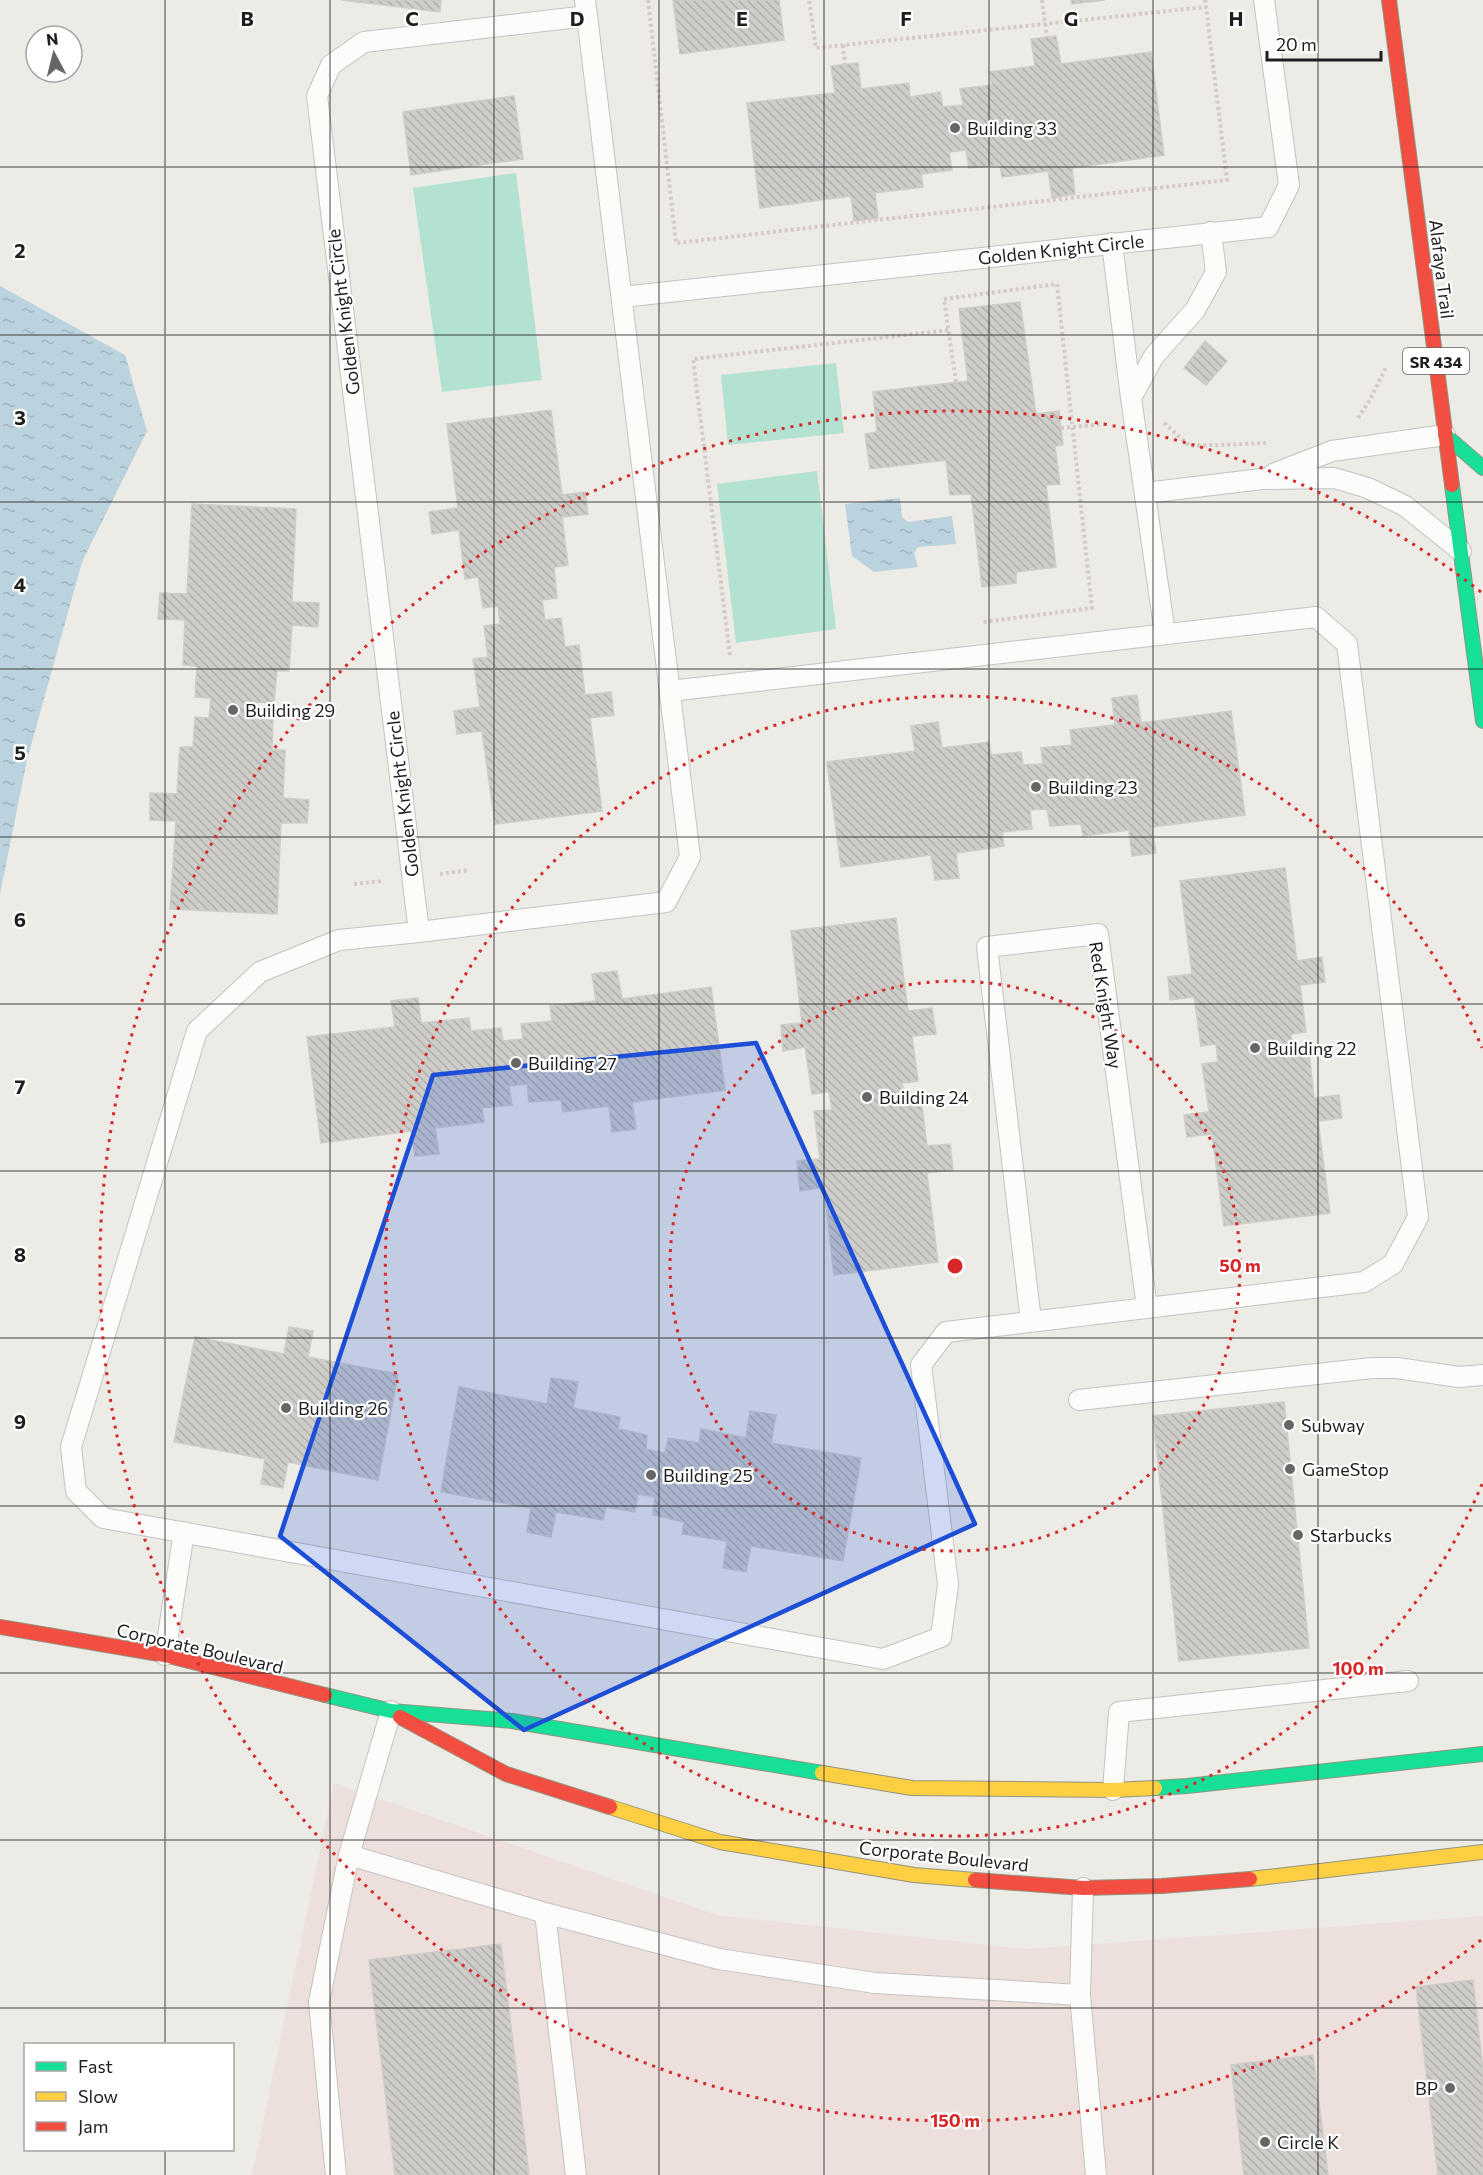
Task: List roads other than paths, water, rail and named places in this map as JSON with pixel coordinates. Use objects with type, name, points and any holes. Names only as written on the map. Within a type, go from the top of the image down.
[{"type":"street","name":"Alafaya Trail","points":[[1389,0],[1483,721]]},
{"type":"street","points":[[1445,435],[1483,468]]},
{"type":"street","name":"Corporate Boulevard","points":[[0,1627],[165,1655],[391,1711],[512,1721],[912,1788],[1113,1790],[1269,1779],[1483,1754]]},
{"type":"street","name":"Corporate Boulevard","points":[[391,1711],[506,1774],[720,1842],[914,1875],[1083,1888],[1237,1881],[1483,1852]]},
{"type":"lane","name":"Golden Knight Circle","points":[[622,297],[1268,226],[1289,185],[1264,0]]},
{"type":"lane","name":"Golden Knight Circle","points":[[586,8],[690,856],[666,902],[419,932],[317,96],[331,65],[364,42],[586,8]]},
{"type":"lane","points":[[1131,398],[1154,356],[1195,310],[1216,272],[1211,232]]},
{"type":"lane","points":[[1112,243],[1131,398],[1165,634]]},
{"type":"lane","points":[[1262,479],[1332,451],[1445,435]]},
{"type":"lane","points":[[1145,493],[1262,479],[1334,478],[1368,488],[1405,506],[1461,551]]},
{"type":"lane","points":[[419,932],[339,940],[260,972],[197,1031],[71,1447],[76,1491],[104,1518],[883,1659],[941,1637],[948,1584],[921,1365],[946,1332],[1364,1282],[1393,1264],[1418,1217],[1347,644],[1316,617],[670,691]]},
{"type":"lane","name":"Red Knight Way","points":[[1031,1322],[987,947],[1009,944],[1098,934],[1147,1308]]},
{"type":"lane","points":[[1079,1400],[1372,1368],[1397,1368],[1459,1377],[1483,1375]]},
{"type":"lane","points":[[165,1655],[184,1532]]},
{"type":"lane","points":[[1113,1790],[1119,1712],[1408,1681]]},
{"type":"lane","points":[[336,2175],[318,2002],[349,1855],[391,1711]]},
{"type":"lane","points":[[349,1855],[545,1913],[719,1959],[864,1981],[1080,1995]]},
{"type":"lane","points":[[1083,1888],[1080,1995],[1096,2175]]},
{"type":"lane","points":[[545,1913],[576,2175]]},
{"type":"water","points":[[0,286],[125,355],[147,431],[82,562],[27,760],[0,894]]},
{"type":"water","points":[[900,498],[902,517],[908,522],[952,516],[956,544],[918,547],[914,553],[918,567],[874,572],[852,556],[845,504]]},
{"type":"place","name":"Building 33","points":[[955,128]]},
{"type":"place","name":"Building 29","points":[[233,710]]},
{"type":"place","name":"Building 23","points":[[1036,787]]},
{"type":"place","name":"Building 22","points":[[1255,1048]]},
{"type":"place","name":"Building 27","points":[[516,1063]]},
{"type":"place","name":"Building 24","points":[[867,1097]]},
{"type":"place","name":"Building 26","points":[[286,1408]]},
{"type":"place","name":"Subway","points":[[1289,1425]]},
{"type":"place","name":"GameStop","points":[[1290,1469]]},
{"type":"place","name":"Building 25","points":[[651,1475]]},
{"type":"place","name":"Starbucks","points":[[1298,1535]]},
{"type":"place","name":"BP","points":[[1450,2088]]},
{"type":"place","name":"Circle K","points":[[1265,2142]]}]
